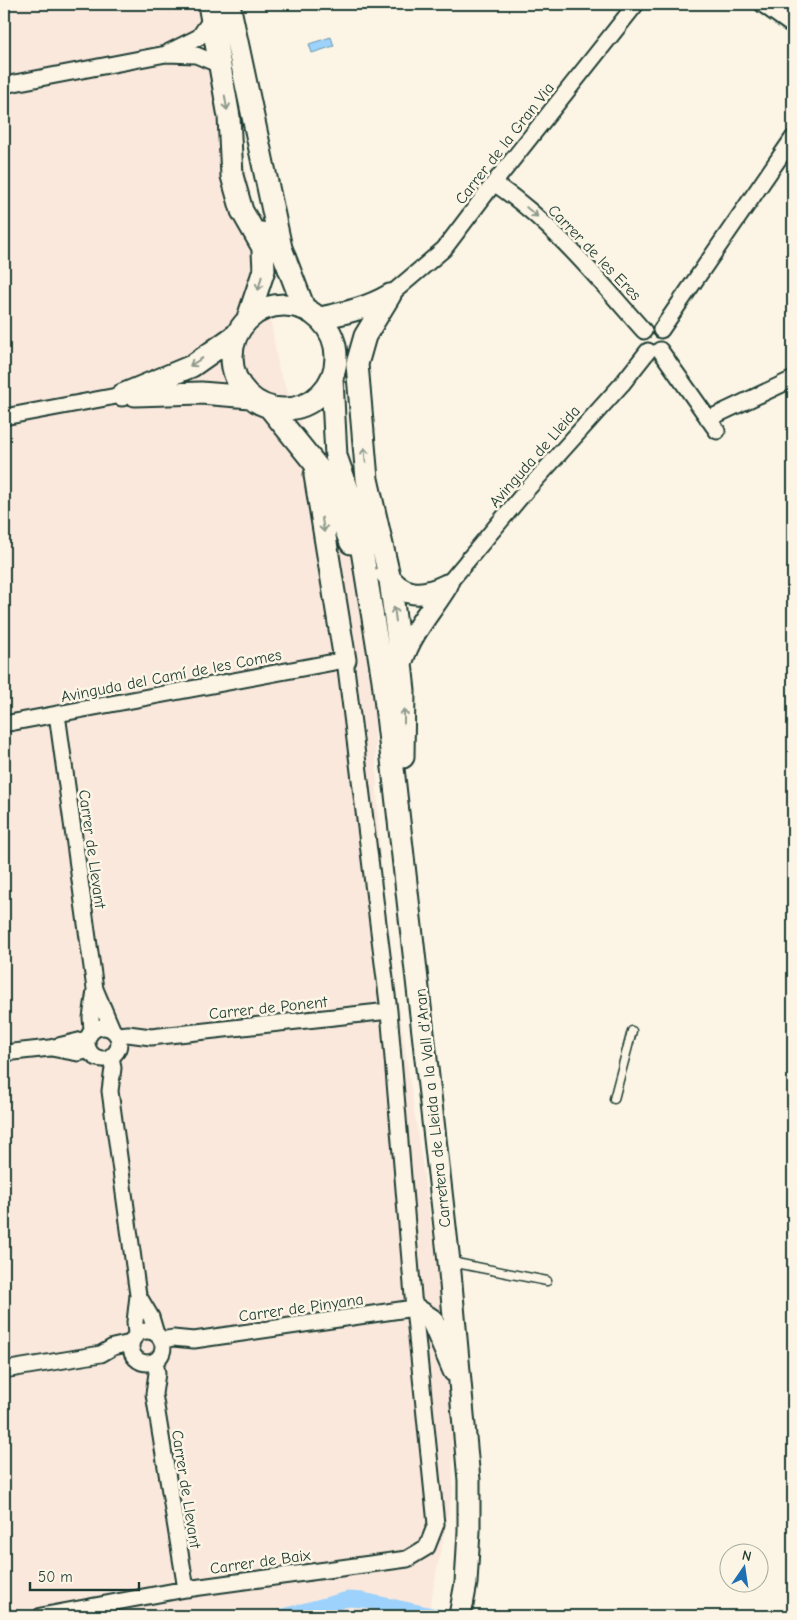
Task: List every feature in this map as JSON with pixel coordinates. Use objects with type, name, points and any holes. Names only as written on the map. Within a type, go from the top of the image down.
[{"type":"main road","points":[[228,4],[282,248],[312,313],[332,334],[337,353],[332,379],[336,456],[356,513],[371,600]]},
{"type":"main road","points":[[210,11],[228,117],[232,176],[242,211],[262,246]]},
{"type":"main road","points":[[250,397],[239,384],[233,368],[232,351],[264,270],[262,246],[262,164]]},
{"type":"main road","points":[[122,396],[192,366],[260,309],[289,304],[312,313],[345,314],[382,299]]},
{"type":"main road","points":[[337,353],[382,299]]},
{"type":"main road","points":[[382,299],[365,336],[357,364],[367,479],[390,580],[404,692],[403,852]]},
{"type":"main road","points":[[122,396],[201,393],[250,397],[270,407],[291,409],[306,404],[324,392],[332,379]]},
{"type":"main road","points":[[270,407],[313,460],[327,482],[344,522],[371,600]]},
{"type":"main road","points":[[313,460],[345,660]]},
{"type":"main road","points":[[356,513],[375,556],[390,580],[407,592],[419,595],[431,593],[447,585]]},
{"type":"main road","points":[[401,663],[412,634],[432,610],[447,585]]},
{"type":"main road","name":"Carretera de Lleida a la Vall d'Aran","points":[[371,600],[383,680],[403,852],[461,1384],[469,1480],[470,1531],[466,1583],[460,1616]]},
{"type":"main road","points":[[414,1308],[432,1320],[461,1384]]},
{"type":"street","name":"Carrer de la Gran Via","points":[[382,299],[444,249],[494,182],[636,4]]},
{"type":"street","points":[[762,4],[793,26]]},
{"type":"street","points":[[166,54],[199,37],[210,11]]},
{"type":"street","points":[[4,84],[166,54],[196,55],[220,66]]},
{"type":"street","points":[[661,330],[793,138]]},
{"type":"street","name":"Carrer de les Eres","points":[[494,182],[552,229],[588,266],[644,331]]},
{"type":"street","points":[[654,351],[666,340],[661,330],[651,327],[644,331],[641,342],[654,351],[712,425],[793,379]]},
{"type":"street","name":"Avinguda de Lleida","points":[[447,585],[524,493],[654,351]]},
{"type":"street","points":[[4,417],[122,396]]},
{"type":"street","points":[[345,660],[389,1011],[414,1308]]},
{"type":"street","name":"Avinguda del Camí de les Comes","points":[[4,724],[345,660]]},
{"type":"street","name":"Carrer de Llevant","points":[[57,714],[95,989],[115,1032]]},
{"type":"street","name":"Carrer de Llevant","points":[[95,989],[90,1018],[90,1044],[110,1090]]},
{"type":"street","name":"Carrer de Ponent","points":[[115,1032],[151,1037],[389,1011]]},
{"type":"street","points":[[102,1026],[115,1032],[119,1046],[114,1054],[102,1059],[90,1044],[102,1026]]},
{"type":"street","name":"Carrer de Ponent","points":[[114,1054],[151,1037]]},
{"type":"street","points":[[4,1053],[90,1044]]},
{"type":"street","name":"Carrer de Llevant","points":[[114,1054],[110,1090],[138,1295],[135,1349],[154,1394],[186,1589]]},
{"type":"street","name":"Carrer de Llevant","points":[[138,1295],[151,1317],[159,1337],[154,1394]]},
{"type":"street","name":"Carrer de Pinyana","points":[[135,1349],[146,1331],[159,1337],[194,1340],[414,1308]]},
{"type":"street","name":"Carrer de Baix","points":[[41,1616],[186,1589],[408,1560],[427,1547],[436,1524],[414,1308]]},
{"type":"street","name":"Carrer de Pinyana","points":[[158,1358],[174,1352],[194,1340]]},
{"type":"street","points":[[4,1370],[101,1354],[113,1347],[135,1349],[147,1363],[158,1358]]},
{"type":"lane","points":[[614,1099],[632,1031]]},
{"type":"lane","points":[[449,1262],[547,1281]]},
{"type":"shaded area","points":[[4,4],[216,4],[221,18],[279,370],[356,557],[372,660],[381,884],[451,1360],[453,1489],[428,1616],[4,1616]]},
{"type":"water","points":[[331,37],[334,46],[312,53],[309,44]]},
{"type":"waterway","points":[[283,1616],[348,1599],[363,1600],[437,1616]]}]
